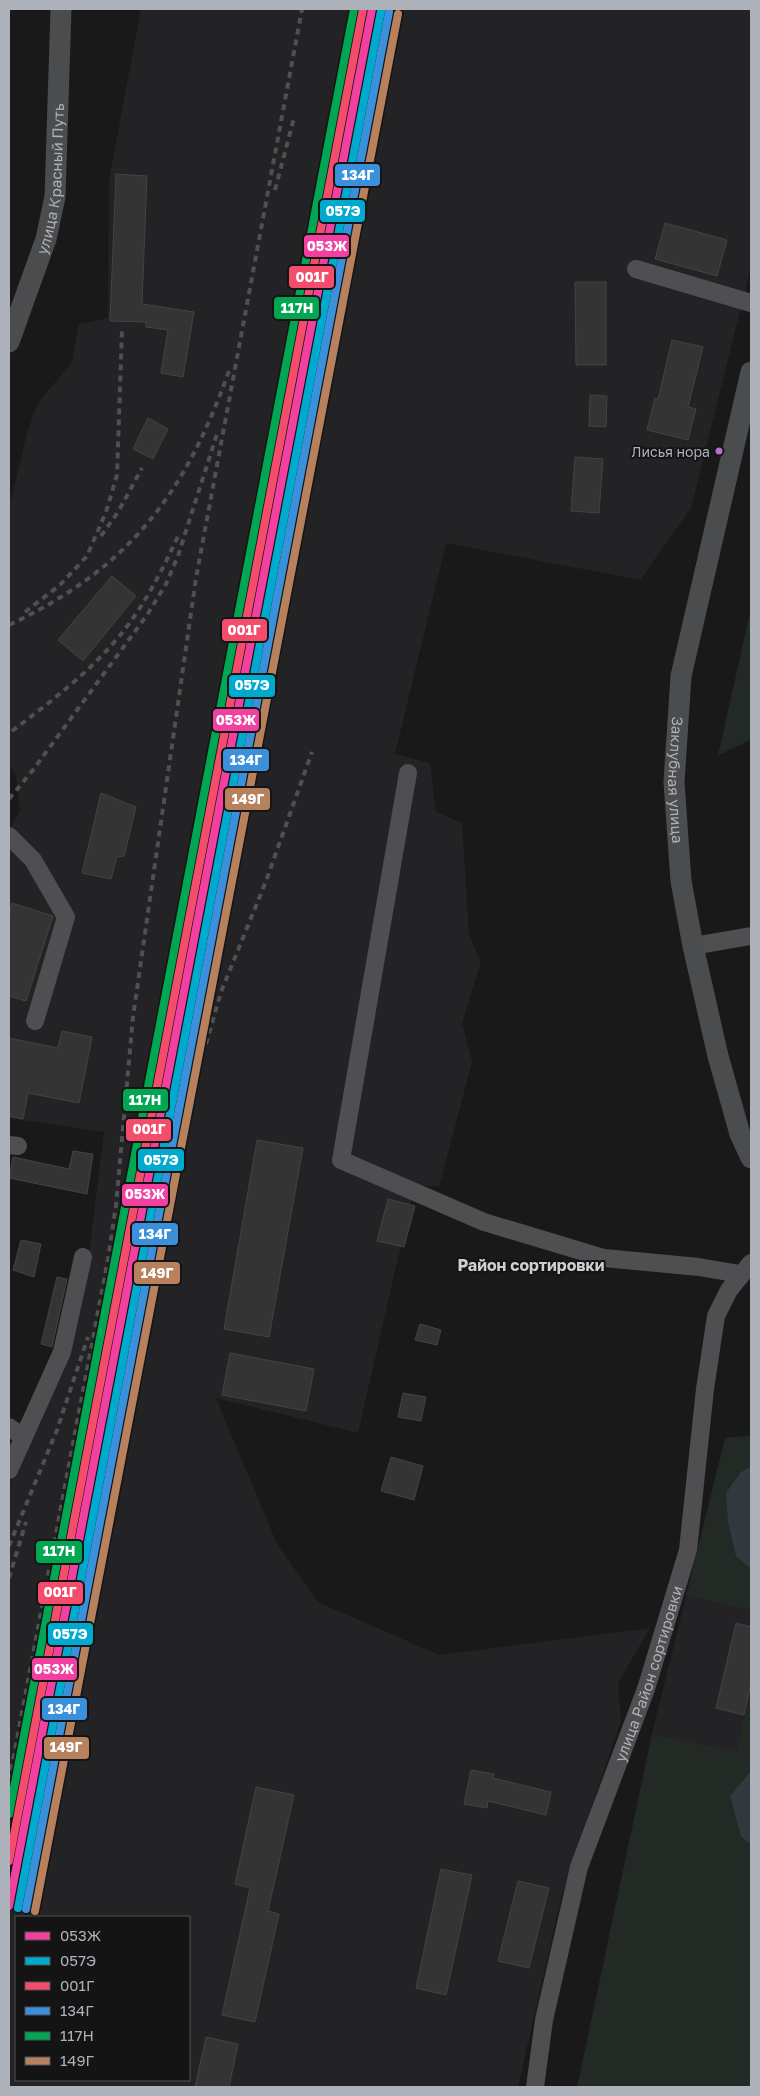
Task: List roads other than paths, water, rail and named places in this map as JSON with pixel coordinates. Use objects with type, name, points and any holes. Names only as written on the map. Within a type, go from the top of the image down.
[{"type":"main road","name":"улица Красный Путь","points":[[9,342],[46,240],[55,197],[61,9]]},
{"type":"main road","name":"Заклубная улица","points":[[751,372],[681,676],[674,782],[681,881],[693,946],[721,1065],[740,1134],[751,1158]]},
{"type":"street","points":[[636,269],[751,303]]},
{"type":"street","points":[[408,773],[341,1160],[484,1222],[595,1255],[699,1267],[746,1268]]},
{"type":"street","points":[[9,836],[33,860],[66,917],[35,1021]]},
{"type":"street","points":[[693,946],[751,936]]},
{"type":"street","points":[[9,1470],[16,1432],[62,1352],[83,1257]]},
{"type":"street","name":"улица Район сортировки","points":[[535,2087],[544,2020],[579,1867],[646,1688],[688,1550],[705,1389],[716,1316],[729,1290],[746,1268]]},
{"type":"railway","points":[[9,1781],[108,1259],[116,1205],[133,1017],[196,578],[302,9]]},
{"type":"railway","points":[[275,190],[294,118]]},
{"type":"railway","points":[[25,612],[60,585],[87,556],[106,512],[117,475],[122,330]]},
{"type":"railway","points":[[9,625],[51,603],[88,579],[120,552],[148,523],[172,490],[193,455],[212,415],[229,371]]},
{"type":"railway","points":[[9,799],[33,770],[147,615],[166,584],[178,556],[217,434]]},
{"type":"railway","points":[[101,536],[118,512],[142,468]]},
{"type":"railway","points":[[12,731],[80,677],[116,640],[135,616],[166,562],[179,534]]},
{"type":"railway","points":[[206,1044],[221,992],[266,881],[312,752]]},
{"type":"railway","points":[[9,1546],[57,1430],[88,1337]]},
{"type":"railway","points":[[9,1578],[26,1522]]},
{"type":"place","name":"Лисья нора","points":[[719,451]]},
{"type":"district","name":"Район сортировки","points":[[531,1265]]}]
